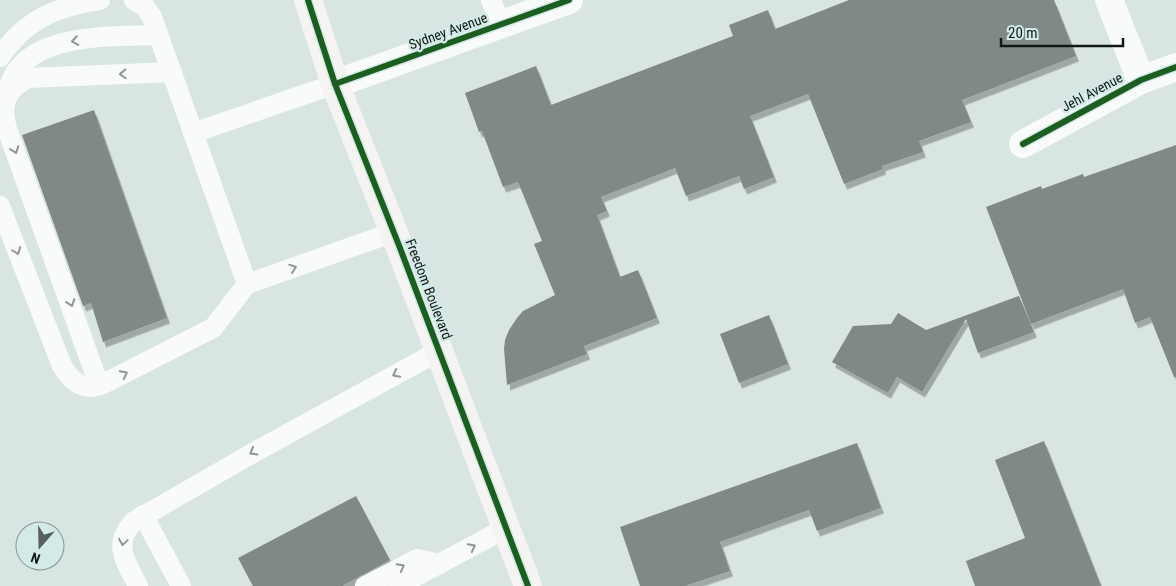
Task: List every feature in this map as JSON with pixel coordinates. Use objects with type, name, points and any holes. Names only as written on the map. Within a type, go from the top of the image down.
[{"type":"main road","name":"Freedom Boulevard","points":[[308,0],[335,84],[394,232],[528,586]]},
{"type":"street","name":"Sydney Avenue","points":[[335,84],[569,0]]},
{"type":"street","points":[[1109,0],[1141,80]]},
{"type":"street","name":"Jehl Avenue","points":[[1023,144],[1141,80],[1176,67]]},
{"type":"lane","points":[[0,57],[22,30],[48,14],[71,5],[100,0]]},
{"type":"lane","points":[[134,0],[145,7],[152,17],[247,284]]},
{"type":"lane","points":[[491,0],[501,25]]},
{"type":"lane","points":[[99,385],[7,129],[4,118],[6,99],[13,76],[29,57],[40,50],[81,40],[158,35]]},
{"type":"lane","points":[[6,99],[10,91],[17,84],[28,78],[172,72]]},
{"type":"lane","points":[[193,133],[335,84]]},
{"type":"lane","points":[[0,206],[62,366],[70,378],[79,384],[91,387],[103,384],[213,328],[247,284],[394,232]]},
{"type":"lane","points":[[138,586],[123,555],[121,546],[126,529],[144,514],[439,351]]},
{"type":"lane","points":[[144,514],[181,586]]},
{"type":"lane","points":[[398,586],[506,528]]},
{"type":"lane","points":[[365,586],[416,559],[440,564]]},
{"type":"building","points":[[849,0],[1054,0],[1076,56],[962,100],[971,122],[919,141],[923,152],[882,166],[883,169],[844,184],[808,94],[750,116],[774,177],[744,189],[739,176],[686,196],[675,168],[601,197],[607,211],[597,215],[620,277],[638,270],[657,318],[584,346],[587,354],[507,385],[504,349],[509,330],[523,311],[555,295],[534,244],[542,241],[518,182],[503,187],[482,131],[479,132],[465,93],[536,66],[551,105],[733,36],[729,25],[768,10],[775,29]]},
{"type":"building","points":[[94,110],[167,318],[103,342],[91,303],[83,306],[22,135]]},
{"type":"building","points":[[1176,145],[1176,377],[1174,377],[1150,317],[1135,323],[1123,289],[1031,324],[986,207],[1041,186],[1042,189],[1083,174],[1084,177]]},
{"type":"building","points":[[1019,296],[1034,332],[978,353],[966,319],[922,392],[897,377],[888,393],[832,362],[853,326],[891,324],[898,313],[926,330]]},
{"type":"building","points":[[769,315],[788,364],[739,383],[720,334]]},
{"type":"building","points":[[1044,441],[1101,586],[975,586],[966,561],[1025,538],[995,460]]},
{"type":"building","points":[[857,443],[881,508],[817,531],[809,510],[720,542],[730,571],[685,586],[640,586],[620,527]]},
{"type":"building","points":[[356,496],[390,560],[342,586],[253,586],[238,558]]},
{"type":"cycle path","points":[[308,0],[335,84],[400,248],[528,586]]},
{"type":"cycle path","points":[[335,84],[569,0]]},
{"type":"cycle path","points":[[1023,144],[1141,80],[1176,67]]}]
